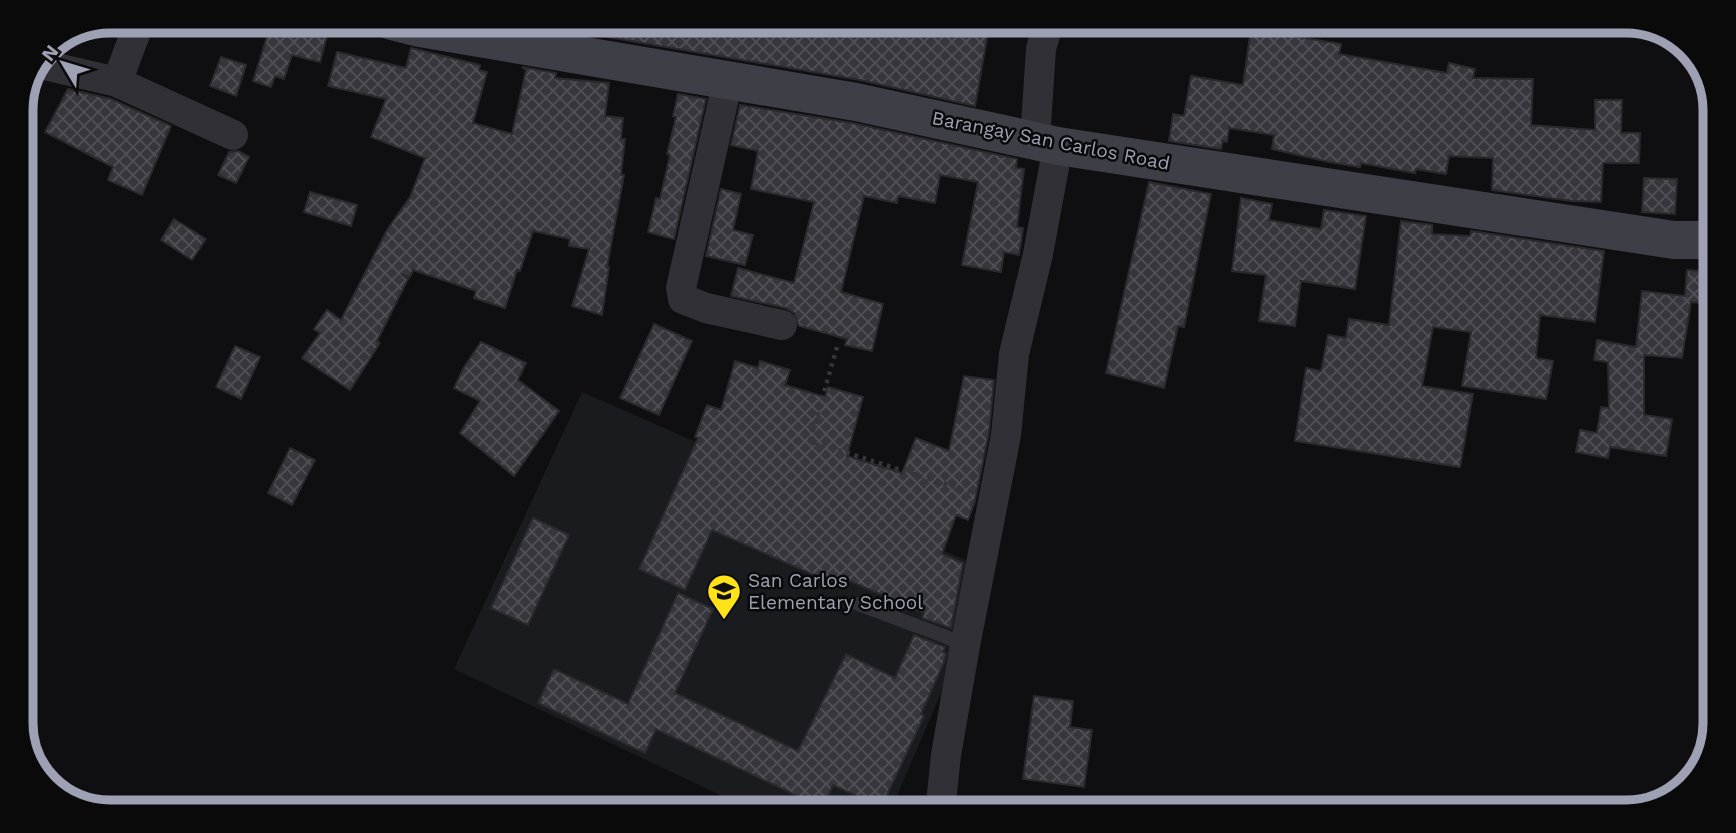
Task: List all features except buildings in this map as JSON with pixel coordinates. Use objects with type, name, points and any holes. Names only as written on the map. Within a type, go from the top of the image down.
[{"type":"street","points":[[117,82],[135,33]]},
{"type":"street","name":"Barangay San Carlos Road","points":[[450,33],[856,102],[1047,142],[1674,240],[1703,240]]},
{"type":"street","points":[[941,800],[946,755],[965,646],[1006,435],[1014,354],[1038,254],[1047,142],[1041,49],[1046,33]]},
{"type":"street","points":[[47,66],[117,82],[233,135]]},
{"type":"street","points":[[728,80],[681,288],[683,299],[706,308],[782,325]]},
{"type":"lane","points":[[858,604],[965,646]]},
{"type":"path","points":[[837,347],[810,441],[993,500]]},
{"type":"shaded area","name":"San Carlos Elementary School","points":[[582,392],[993,572],[895,800],[731,800],[454,669]]},
{"type":"place","name":"San Carlos Elementary School","points":[[724,621]]}]
